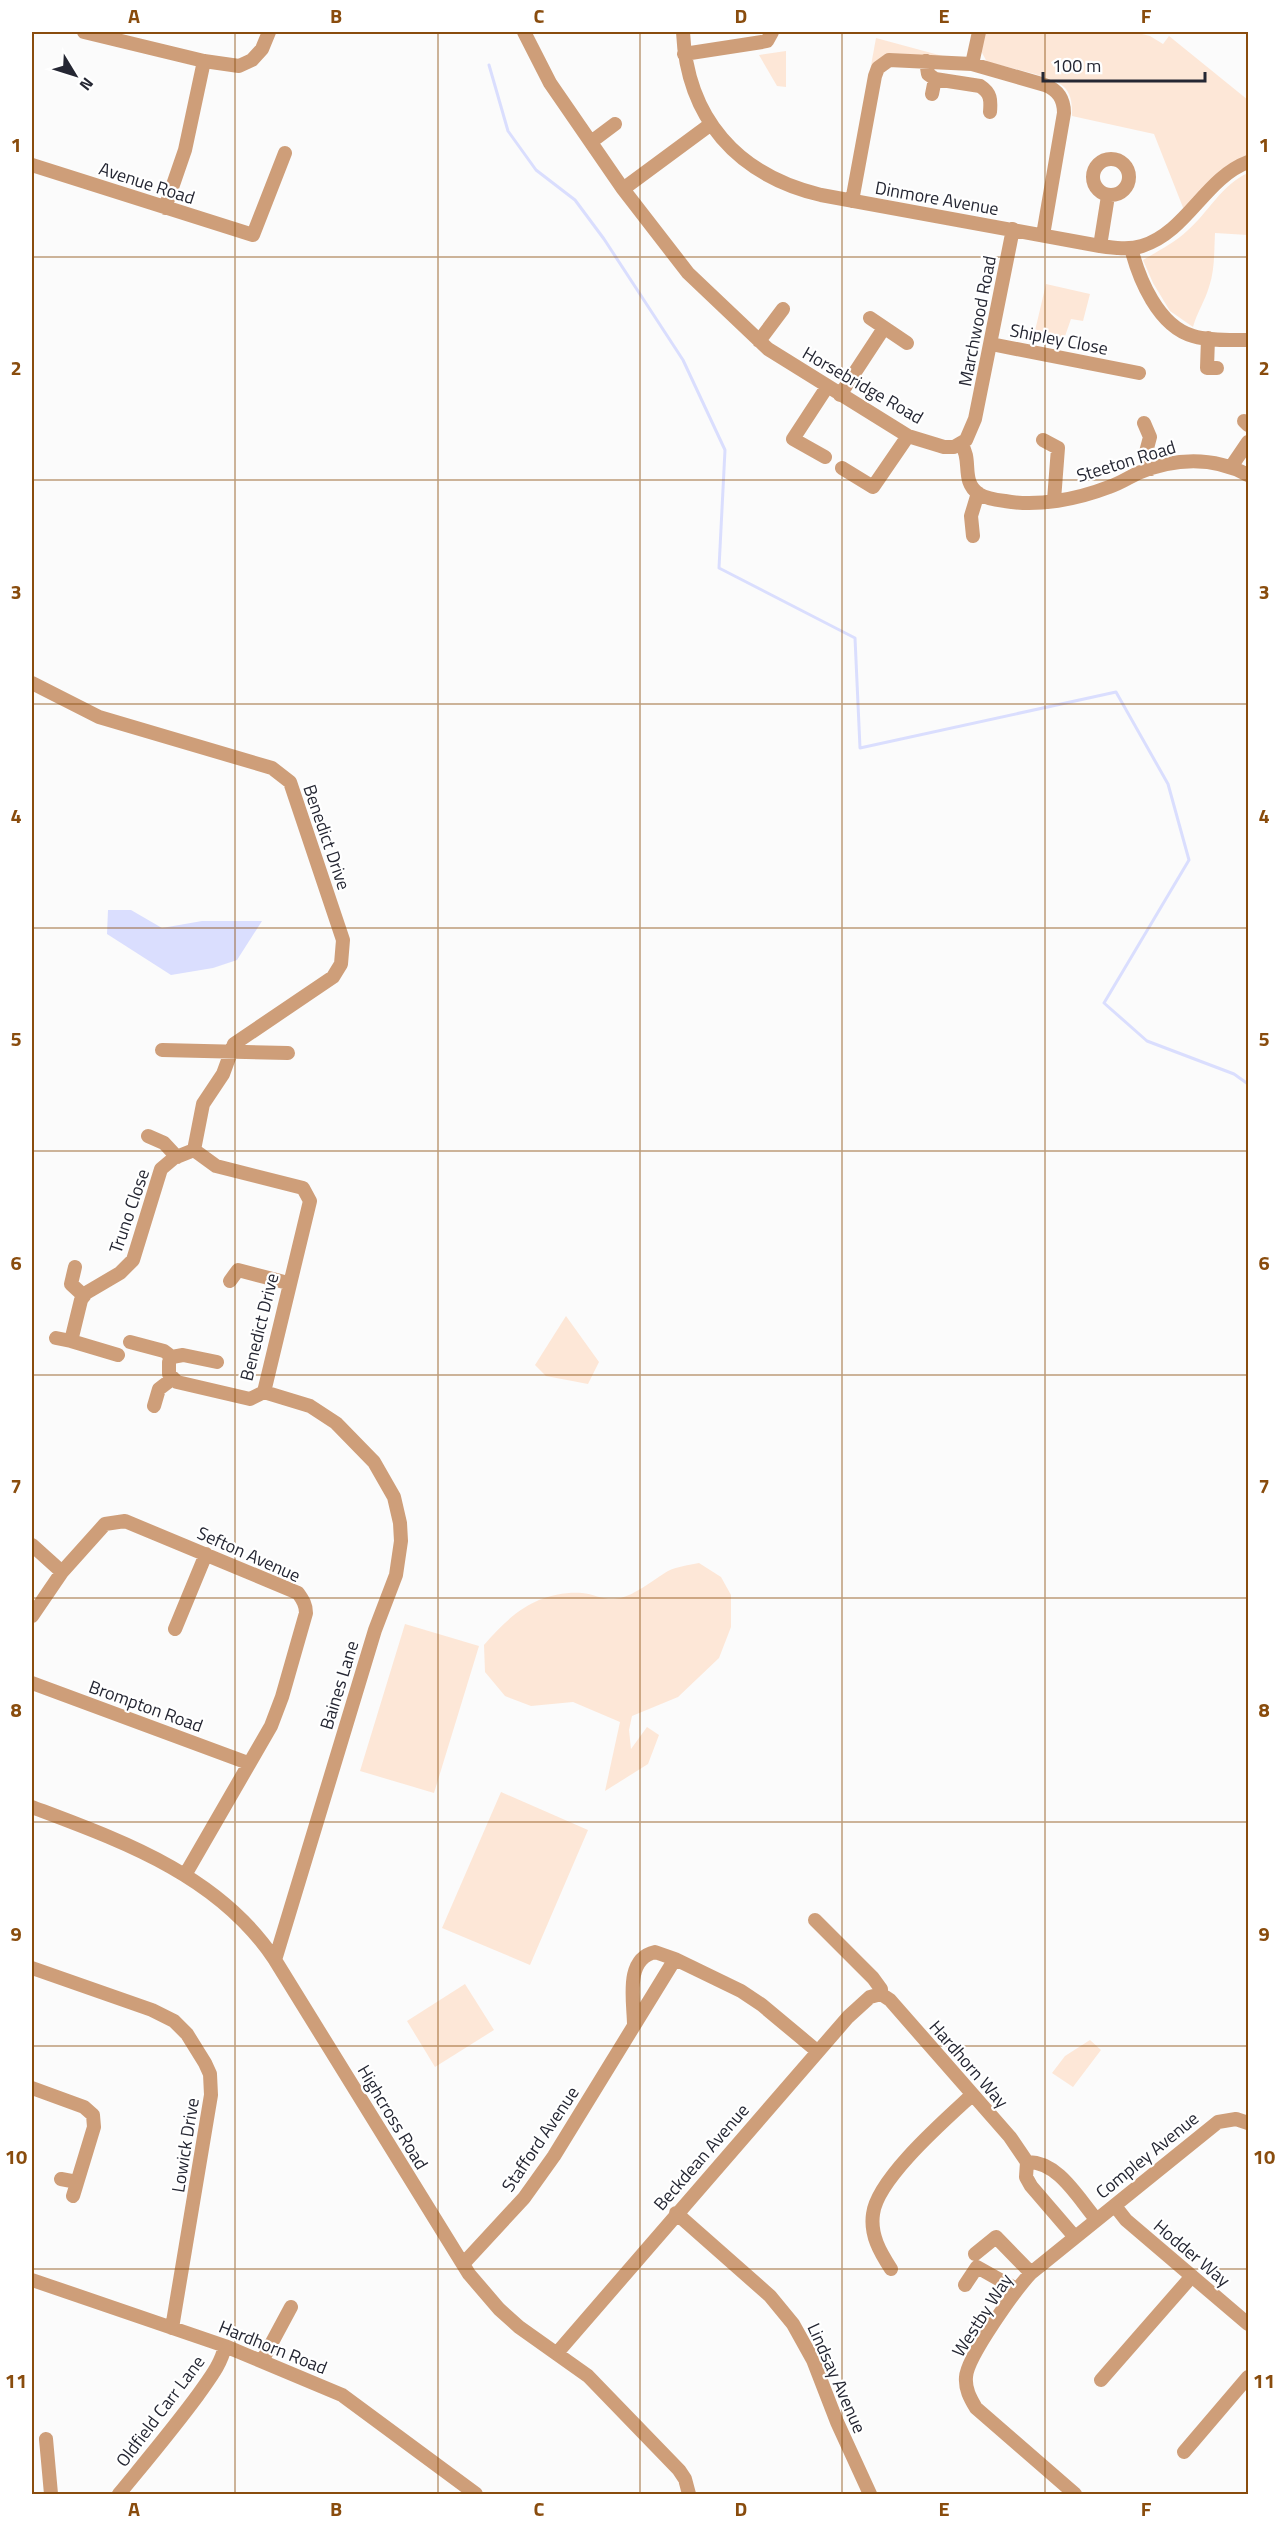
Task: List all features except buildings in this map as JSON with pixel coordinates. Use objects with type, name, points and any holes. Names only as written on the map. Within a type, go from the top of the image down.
[{"type":"street","points":[[84,32],[204,61],[239,66],[252,60],[262,49],[269,32]]},
{"type":"street","name":"Horsebridge Road","points":[[524,32],[550,83],[623,189],[687,273],[759,341],[827,387],[908,436],[944,447],[962,444]]},
{"type":"street","name":"Dinmore Avenue","points":[[683,32],[684,54],[696,96],[711,124],[740,157],[773,179],[798,190],[1100,246],[1131,248],[1142,246],[1177,225],[1230,171],[1248,162]]},
{"type":"street","points":[[684,54],[762,42],[767,40],[772,32]]},
{"type":"street","points":[[972,64],[979,32]]},
{"type":"street","points":[[852,201],[878,68],[890,60],[972,64],[1045,85],[1053,88],[1060,96],[1064,113],[1042,235]]},
{"type":"street","points":[[165,208],[185,150],[204,61]]},
{"type":"street","points":[[926,61],[928,74],[935,79],[980,86],[990,96],[990,112]]},
{"type":"street","points":[[932,94],[935,79]]},
{"type":"street","points":[[591,142],[615,124]]},
{"type":"street","points":[[623,189],[711,124]]},
{"type":"street","name":"Avenue Road","points":[[32,165],[253,235],[285,153]]},
{"type":"street","points":[[1100,246],[1108,196]]},
{"type":"street","name":"Marchwood Road","points":[[962,444],[975,419],[1012,229]]},
{"type":"street","points":[[1131,248],[1135,263],[1149,292],[1167,320],[1181,332],[1195,337],[1248,340]]},
{"type":"street","points":[[759,341],[783,309]]},
{"type":"street","points":[[870,318],[908,343]]},
{"type":"street","points":[[840,395],[884,328]]},
{"type":"street","points":[[1208,338],[1207,368],[1217,368]]},
{"type":"street","name":"Shipley Close","points":[[991,344],[1139,373]]},
{"type":"street","name":"Shipley Close","points":[[1119,369],[1122,355]]},
{"type":"street","points":[[825,457],[793,439],[827,387]]},
{"type":"street","points":[[1144,423],[1154,438],[1146,452],[1151,469]]},
{"type":"street","points":[[842,468],[873,487],[908,436]]},
{"type":"street","points":[[1043,440],[1062,446],[1054,500]]},
{"type":"street","points":[[1231,467],[1248,442]]},
{"type":"street","points":[[962,444],[966,452],[967,478],[978,493],[971,516],[973,536]]},
{"type":"street","name":"Steeton Road","points":[[978,493],[1012,502],[1054,500],[1100,490],[1151,469],[1192,460],[1231,467],[1248,475]]},
{"type":"street","name":"Benedict Drive","points":[[32,683],[99,717],[272,768],[290,782],[343,940],[344,952],[341,964],[333,977],[240,1038],[231,1052],[223,1074],[203,1104],[194,1150],[212,1164],[303,1188],[310,1201],[288,1283],[264,1392],[250,1399],[172,1379]]},
{"type":"street","points":[[162,1050],[288,1053]]},
{"type":"street","points":[[148,1136],[164,1143],[177,1157]]},
{"type":"street","name":"Truno Close","points":[[84,1296],[91,1288],[120,1273],[133,1260],[158,1175],[167,1163],[194,1150]]},
{"type":"street","points":[[71,1341],[84,1296],[70,1284],[75,1267]]},
{"type":"street","points":[[235,1269],[288,1283]]},
{"type":"street","points":[[56,1338],[118,1355]]},
{"type":"street","name":"Benedict Drive","points":[[130,1342],[164,1351],[172,1357],[183,1355],[217,1362]]},
{"type":"street","points":[[154,1406],[159,1389],[172,1379],[168,1369],[172,1357]]},
{"type":"street","name":"Baines Lane","points":[[264,1392],[310,1406],[341,1428],[379,1467],[394,1497],[400,1523],[400,1552],[396,1575],[375,1630],[274,1960]]},
{"type":"street","points":[[341,1428],[349,1415]]},
{"type":"street","name":"Sefton Avenue","points":[[32,1616],[62,1572],[105,1524],[118,1521],[125,1521],[298,1593],[306,1607],[278,1711],[185,1875]]},
{"type":"street","points":[[32,1545],[62,1572]]},
{"type":"street","points":[[175,1629],[206,1554]]},
{"type":"street","name":"Brompton Road","points":[[32,1683],[248,1763]]},
{"type":"street","name":"Highcross Road","points":[[32,1807],[110,1836],[185,1875],[229,1906],[274,1960],[463,2265],[504,2314],[527,2334],[588,2376],[679,2470],[685,2479],[689,2494]]},
{"type":"street","name":"Hardhorn Way","points":[[815,1920],[873,1978],[881,1994],[890,2000],[1010,2137],[1027,2162],[1026,2177],[1031,2186],[1074,2236]]},
{"type":"street","points":[[634,2026],[636,1965],[641,1958],[655,1952],[675,1959],[741,1991],[762,2005],[817,2051]]},
{"type":"street","name":"Stafford Avenue","points":[[463,2265],[540,2176],[675,1959]]},
{"type":"street","name":"Lowick Drive","points":[[32,1968],[152,2010],[174,2021],[187,2034],[210,2074],[211,2095],[172,2328]]},
{"type":"street","name":"Beckdean Avenue","points":[[557,2353],[817,2051],[860,2006],[875,1995],[881,1994]]},
{"type":"street","points":[[32,2088],[84,2107],[93,2115],[94,2127],[75,2189],[62,2179]]},
{"type":"street","points":[[891,2269],[877,2245],[873,2232],[873,2213],[876,2201],[892,2176],[939,2125],[972,2095]]},
{"type":"street","name":"Compley Avenue","points":[[1074,2236],[1115,2206],[1218,2122],[1236,2119],[1248,2123]]},
{"type":"street","points":[[1027,2162],[1039,2162],[1054,2171],[1096,2219]]},
{"type":"street","name":"Hodder Way","points":[[1115,2206],[1126,2220],[1248,2324]]},
{"type":"street","name":"Lindsay Avenue","points":[[676,2213],[770,2296],[793,2324],[813,2360],[837,2422],[870,2494]]},
{"type":"street","points":[[975,2254],[996,2236],[1031,2273]]},
{"type":"street","name":"Westby Way","points":[[1074,2236],[1016,2289],[968,2368],[966,2376],[969,2398],[990,2420],[1075,2494]]},
{"type":"street","points":[[966,2285],[977,2267],[1016,2289]]},
{"type":"street","points":[[1101,2380],[1192,2276]]},
{"type":"street","name":"Hardhorn Road","points":[[32,2280],[225,2346],[350,2400],[476,2494]]},
{"type":"street","points":[[262,2361],[284,2311]]},
{"type":"street","name":"Oldfield Carr Lane","points":[[119,2494],[186,2411],[219,2365],[225,2346]]},
{"type":"street","points":[[1184,2452],[1248,2377]]},
{"type":"street","points":[[46,2439],[51,2494]]},
{"type":"shaded area","points":[[985,32],[1134,32],[1150,36],[1163,44],[1169,36],[1248,100],[1248,157],[1184,210],[1154,134],[1072,116],[1069,94],[1059,84],[1040,76],[987,62],[981,51]]},
{"type":"shaded area","points":[[876,38],[972,64],[891,56],[870,71]]},
{"type":"shaded area","points":[[786,51],[786,87],[777,86],[759,55]]},
{"type":"shaded area","points":[[1248,173],[1248,235],[1215,233],[1211,281],[1193,327],[1170,311],[1153,283],[1143,260],[1182,235],[1195,224],[1230,184]]},
{"type":"shaded area","points":[[1046,284],[1090,294],[1083,321],[1071,319],[1064,339],[1034,335]]},
{"type":"shaded area","points":[[566,1316],[599,1362],[588,1384],[546,1376],[535,1365]]},
{"type":"shaded area","points":[[699,1563],[721,1577],[731,1595],[731,1627],[719,1658],[678,1697],[632,1716],[629,1730],[631,1749],[647,1727],[659,1735],[648,1764],[605,1791],[620,1722],[573,1702],[531,1706],[505,1696],[485,1672],[484,1645],[516,1614],[539,1600],[567,1593],[582,1593],[610,1599],[621,1598],[668,1571]]},
{"type":"shaded area","points":[[405,1624],[479,1646],[434,1793],[360,1771]]},
{"type":"shaded area","points":[[501,1792],[588,1830],[530,1965],[442,1928]]},
{"type":"shaded area","points":[[465,1984],[494,2030],[435,2067],[407,2021]]},
{"type":"shaded area","points":[[1090,2040],[1101,2050],[1073,2087],[1052,2073],[1065,2056]]},
{"type":"water","points":[[108,910],[131,910],[162,928],[202,921],[262,921],[237,960],[213,968],[171,975],[107,934]]},
{"type":"waterway","points":[[489,65],[508,131],[536,170],[575,200],[604,239],[683,360],[725,450],[719,568],[855,638],[860,748],[1116,692],[1168,784],[1189,860],[1104,1003],[1147,1041],[1234,1074],[1248,1084]]}]
